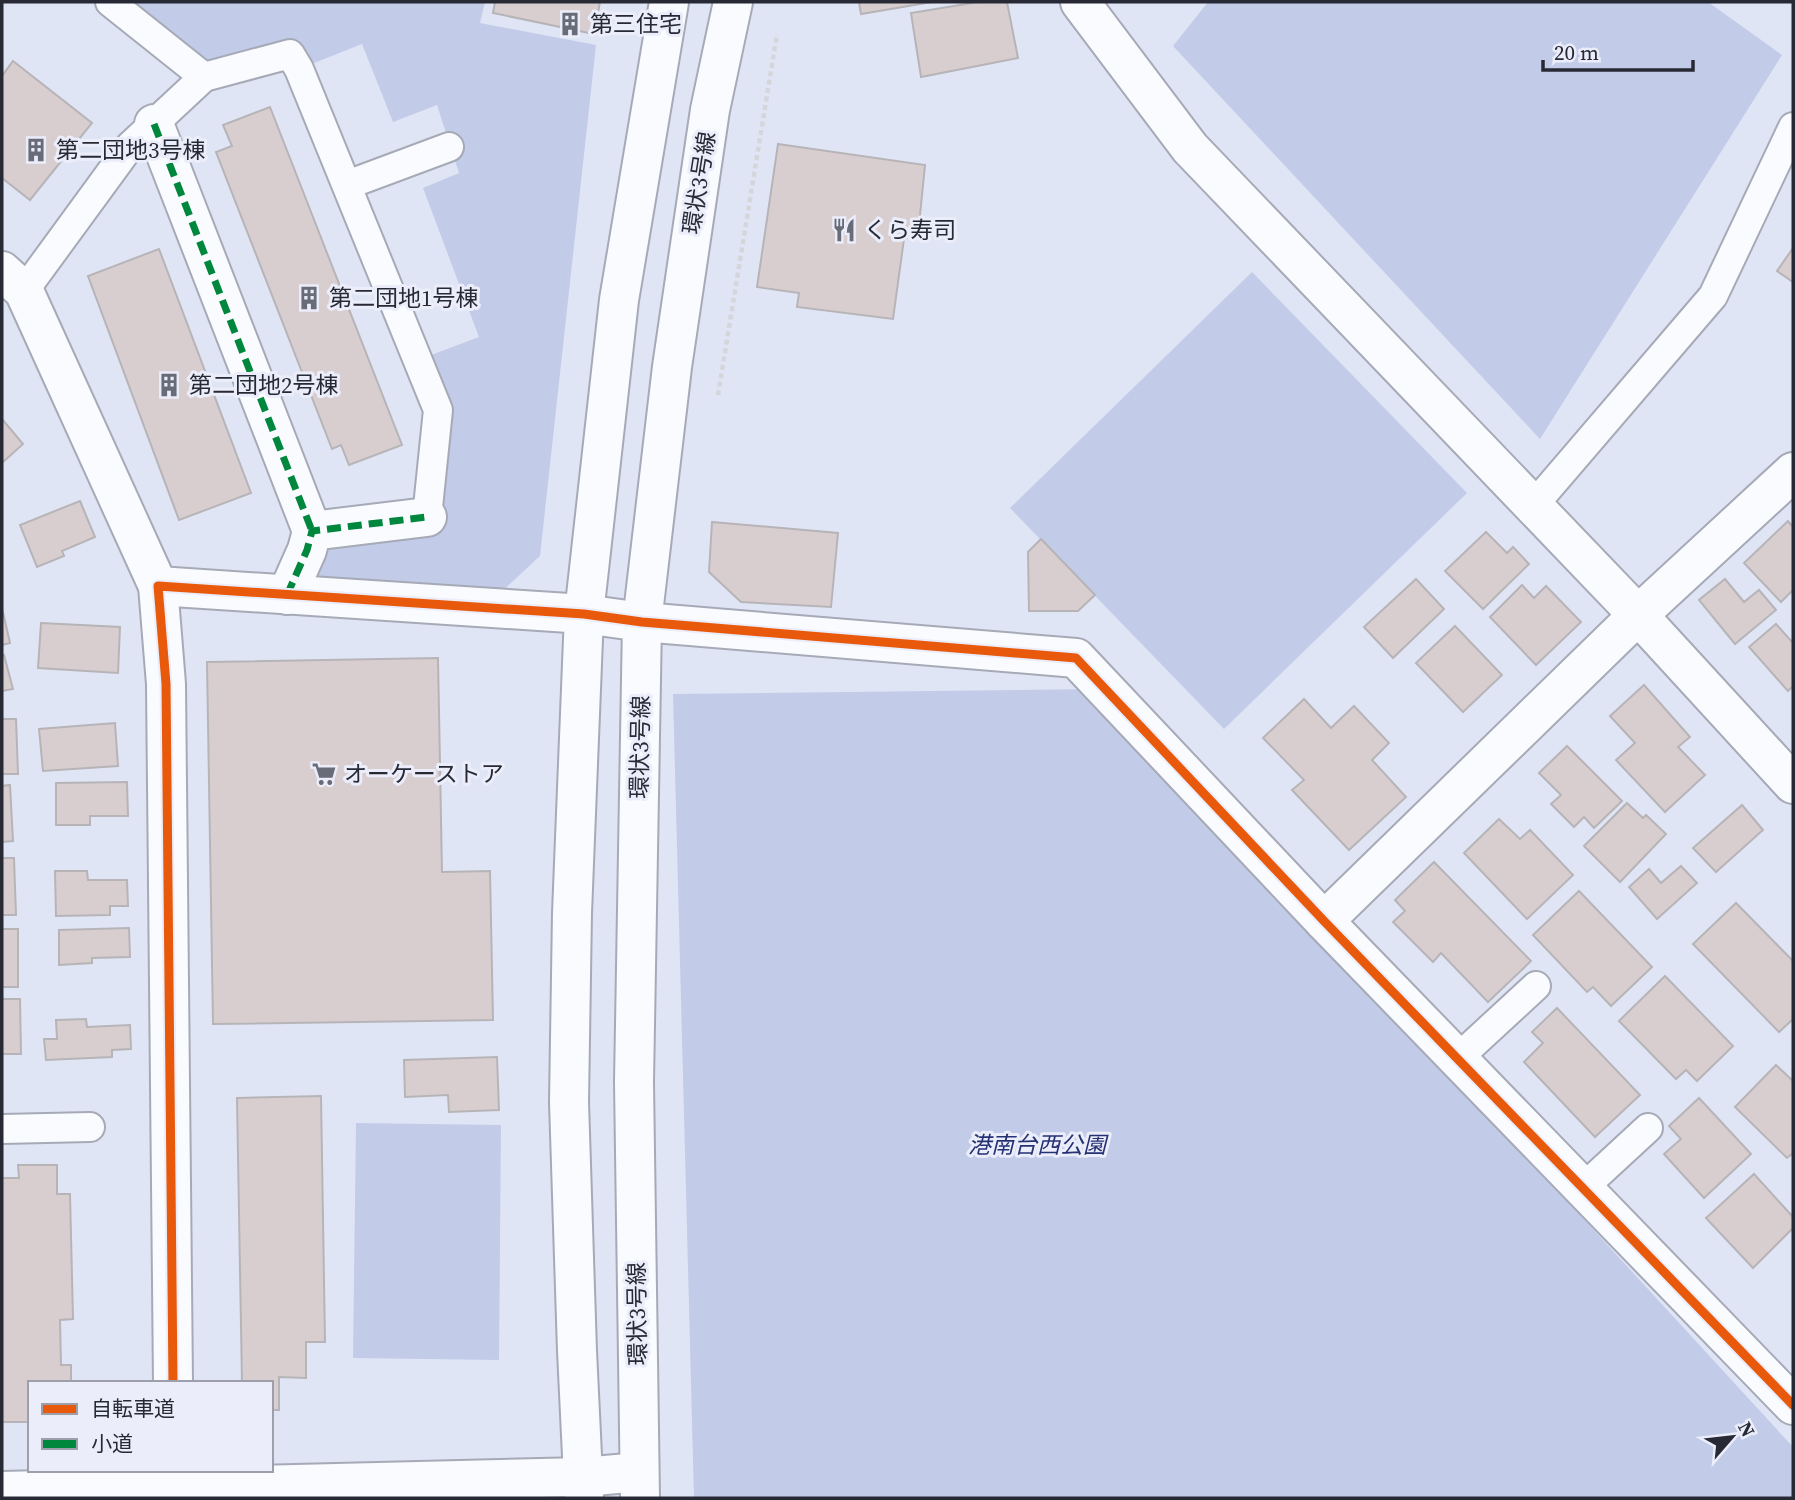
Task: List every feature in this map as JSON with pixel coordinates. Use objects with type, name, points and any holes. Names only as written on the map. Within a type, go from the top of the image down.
[{"type":"street","points":[[584,1488],[569,1102],[572,913],[584,614],[619,300],[670,2]]},
{"type":"street","name":"環状3号線","points":[[640,1485],[634,1082],[642,622],[674,354],[710,110],[733,2]]},
{"type":"street","points":[[1080,2],[1190,148],[1638,615],[1793,784]]},
{"type":"street","points":[[154,124],[312,531],[288,595]]},
{"type":"street","points":[[13,281],[158,586],[166,684],[173,1381]]},
{"type":"street","points":[[1324,921],[1638,615],[1793,472]]},
{"type":"street","points":[[312,531],[427,517]]},
{"type":"street","points":[[158,586],[584,614],[642,622],[1076,658],[1324,921],[1793,1405]]},
{"type":"street","points":[[2,1491],[174,1478],[584,1488],[640,1485]]},
{"type":"lane","points":[[110,2],[204,77]]},
{"type":"lane","points":[[13,281],[130,146],[204,77],[290,54],[299,69],[438,410],[427,517]]},
{"type":"lane","points":[[1533,506],[1713,296],[1793,127]]},
{"type":"lane","points":[[347,185],[449,147]]},
{"type":"lane","points":[[1458,1058],[1536,986]]},
{"type":"lane","points":[[2,1129],[90,1127]]},
{"type":"lane","points":[[1583,1188],[1648,1128]]},
{"type":"path","points":[[718,397],[777,29]]},
{"type":"green space","points":[[110,2],[485,2],[480,23],[596,45],[540,556],[484,608],[287,595],[310,525],[427,517],[438,410],[418,360],[479,337],[423,188],[459,173],[437,105],[393,122],[362,44],[299,69],[204,77]]},
{"type":"green space","points":[[1208,2],[1708,2],[1782,55],[1540,439],[1173,46]]},
{"type":"green space","points":[[1252,272],[1467,493],[1224,729],[1010,508]]},
{"type":"green space","name":"港南台西公園","points":[[1097,689],[1793,1447],[1793,1498],[694,1498],[673,694]]},
{"type":"green space","points":[[356,1123],[501,1125],[499,1360],[353,1358]]},
{"type":"building","name":"第三住宅","points":[[495,2],[600,2],[594,34],[493,13]]},
{"type":"building","points":[[859,2],[932,2],[861,14]]},
{"type":"building","points":[[978,2],[1007,2],[1018,58],[921,77],[911,13]]},
{"type":"building","name":"第二団地3号棟","points":[[13,61],[92,123],[30,200],[2,178],[2,76]]},
{"type":"building","name":"第二団地1号棟","points":[[270,107],[402,445],[349,465],[341,445],[332,449],[216,152],[232,146],[223,125]]},
{"type":"building","points":[[778,144],[925,165],[918,235],[904,239],[893,319],[797,307],[799,293],[757,287]]},
{"type":"building","points":[[1793,248],[1793,282],[1777,271]]},
{"type":"building","name":"第二団地2号棟","points":[[159,249],[251,493],[179,520],[88,276]]},
{"type":"building","points":[[2,419],[23,444],[2,463]]},
{"type":"building","points":[[80,501],[95,537],[62,551],[64,556],[37,567],[20,525]]},
{"type":"building","points":[[1788,521],[1793,527],[1793,590],[1781,602],[1744,563]]},
{"type":"building","points":[[712,522],[838,533],[831,607],[741,602],[709,572]]},
{"type":"building","points":[[1486,532],[1507,553],[1513,547],[1529,564],[1483,609],[1445,571]]},
{"type":"building","points":[[1041,539],[1095,595],[1078,611],[1029,611],[1028,552]]},
{"type":"building","points":[[1416,579],[1444,609],[1393,658],[1364,627]]},
{"type":"building","points":[[1725,579],[1744,602],[1759,590],[1776,610],[1735,644],[1699,600]]},
{"type":"building","points":[[1522,585],[1534,598],[1546,586],[1581,622],[1536,665],[1490,617]]},
{"type":"building","points":[[2,608],[10,643],[2,645]]},
{"type":"building","points":[[41,623],[120,627],[118,673],[38,668]]},
{"type":"building","points":[[1776,624],[1793,643],[1793,686],[1788,691],[1749,647]]},
{"type":"building","points":[[1455,626],[1502,675],[1463,712],[1416,663]]},
{"type":"building","points":[[4,655],[13,689],[2,691],[2,656]]},
{"type":"building","points":[[438,658],[442,872],[490,871],[493,1020],[213,1024],[207,662]]},
{"type":"building","points":[[1644,685],[1690,737],[1678,747],[1705,775],[1665,812],[1616,760],[1635,743],[1610,716]]},
{"type":"building","points":[[1304,699],[1331,728],[1354,706],[1389,743],[1372,760],[1406,797],[1349,850],[1292,790],[1304,780],[1263,738]]},
{"type":"building","points":[[2,719],[16,719],[18,774],[2,774]]},
{"type":"building","points":[[115,723],[118,766],[43,771],[39,729]]},
{"type":"building","points":[[1567,746],[1622,801],[1594,828],[1584,817],[1574,827],[1551,804],[1561,795],[1539,773]]},
{"type":"building","points":[[127,782],[128,816],[90,816],[90,825],[56,825],[56,783]]},
{"type":"building","points":[[10,785],[13,841],[2,842],[2,786]]},
{"type":"building","points":[[1627,803],[1643,818],[1646,815],[1666,834],[1620,882],[1584,846]]},
{"type":"building","points":[[1742,805],[1763,830],[1716,872],[1693,848]]},
{"type":"building","points":[[1499,819],[1520,839],[1530,830],[1573,875],[1527,919],[1464,853]]},
{"type":"building","points":[[2,858],[14,858],[16,915],[2,915]]},
{"type":"building","points":[[1434,862],[1531,961],[1488,1002],[1441,953],[1433,962],[1393,922],[1405,911],[1395,900]]},
{"type":"building","points":[[1681,866],[1697,883],[1657,919],[1629,887],[1649,869],[1661,883]]},
{"type":"building","points":[[55,871],[87,871],[88,880],[127,880],[128,906],[110,906],[110,915],[56,916]]},
{"type":"building","points":[[1579,891],[1652,967],[1611,1006],[1593,987],[1587,992],[1533,935]]},
{"type":"building","points":[[1736,903],[1793,961],[1793,1019],[1779,1032],[1693,944]]},
{"type":"building","points":[[129,928],[130,957],[92,958],[92,963],[59,965],[59,930]]},
{"type":"building","points":[[2,929],[18,929],[18,987],[2,987]]},
{"type":"building","points":[[1665,976],[1733,1046],[1697,1081],[1686,1070],[1676,1079],[1619,1021]]},
{"type":"building","points":[[2,999],[20,999],[21,1054],[2,1054]]},
{"type":"building","points":[[1557,1008],[1640,1095],[1595,1137],[1524,1062],[1543,1043],[1532,1032]]},
{"type":"building","points":[[86,1019],[87,1027],[130,1025],[131,1049],[112,1050],[112,1057],[46,1060],[44,1039],[57,1039],[56,1020]]},
{"type":"building","points":[[497,1057],[499,1110],[449,1112],[448,1095],[405,1097],[404,1060]]},
{"type":"building","points":[[1776,1065],[1793,1081],[1793,1153],[1787,1158],[1735,1107]]},
{"type":"building","points":[[321,1096],[325,1342],[306,1342],[306,1378],[279,1377],[279,1410],[273,1410],[273,1381],[242,1381],[237,1098]]},
{"type":"building","points":[[1699,1098],[1751,1154],[1704,1198],[1664,1154],[1681,1139],[1669,1126]]},
{"type":"building","points":[[18,1165],[57,1165],[57,1194],[70,1194],[73,1319],[60,1320],[61,1365],[71,1365],[71,1381],[28,1381],[28,1422],[2,1422],[2,1178],[19,1178]]},
{"type":"building","points":[[1754,1174],[1793,1217],[1793,1228],[1753,1268],[1706,1218]]},
{"type":"marked path","points":[[154,124],[312,531]]},
{"type":"marked path","points":[[287,595],[307,550],[312,531],[427,517]]},
{"type":"cycle path","points":[[173,1381],[166,684],[158,586],[584,614],[642,622],[1076,658],[1324,921],[1793,1405]]},
{"type":"place","name":"第三住宅","points":[[570,24]]},
{"type":"place","name":"第二団地3号棟","points":[[36,150]]},
{"type":"place","name":"くら寿司","points":[[844,230]]},
{"type":"place","name":"第二団地1号棟","points":[[309,298]]},
{"type":"place","name":"第二団地2号棟","points":[[169,385]]},
{"type":"place","name":"オーケーストア","points":[[324,774]]}]
